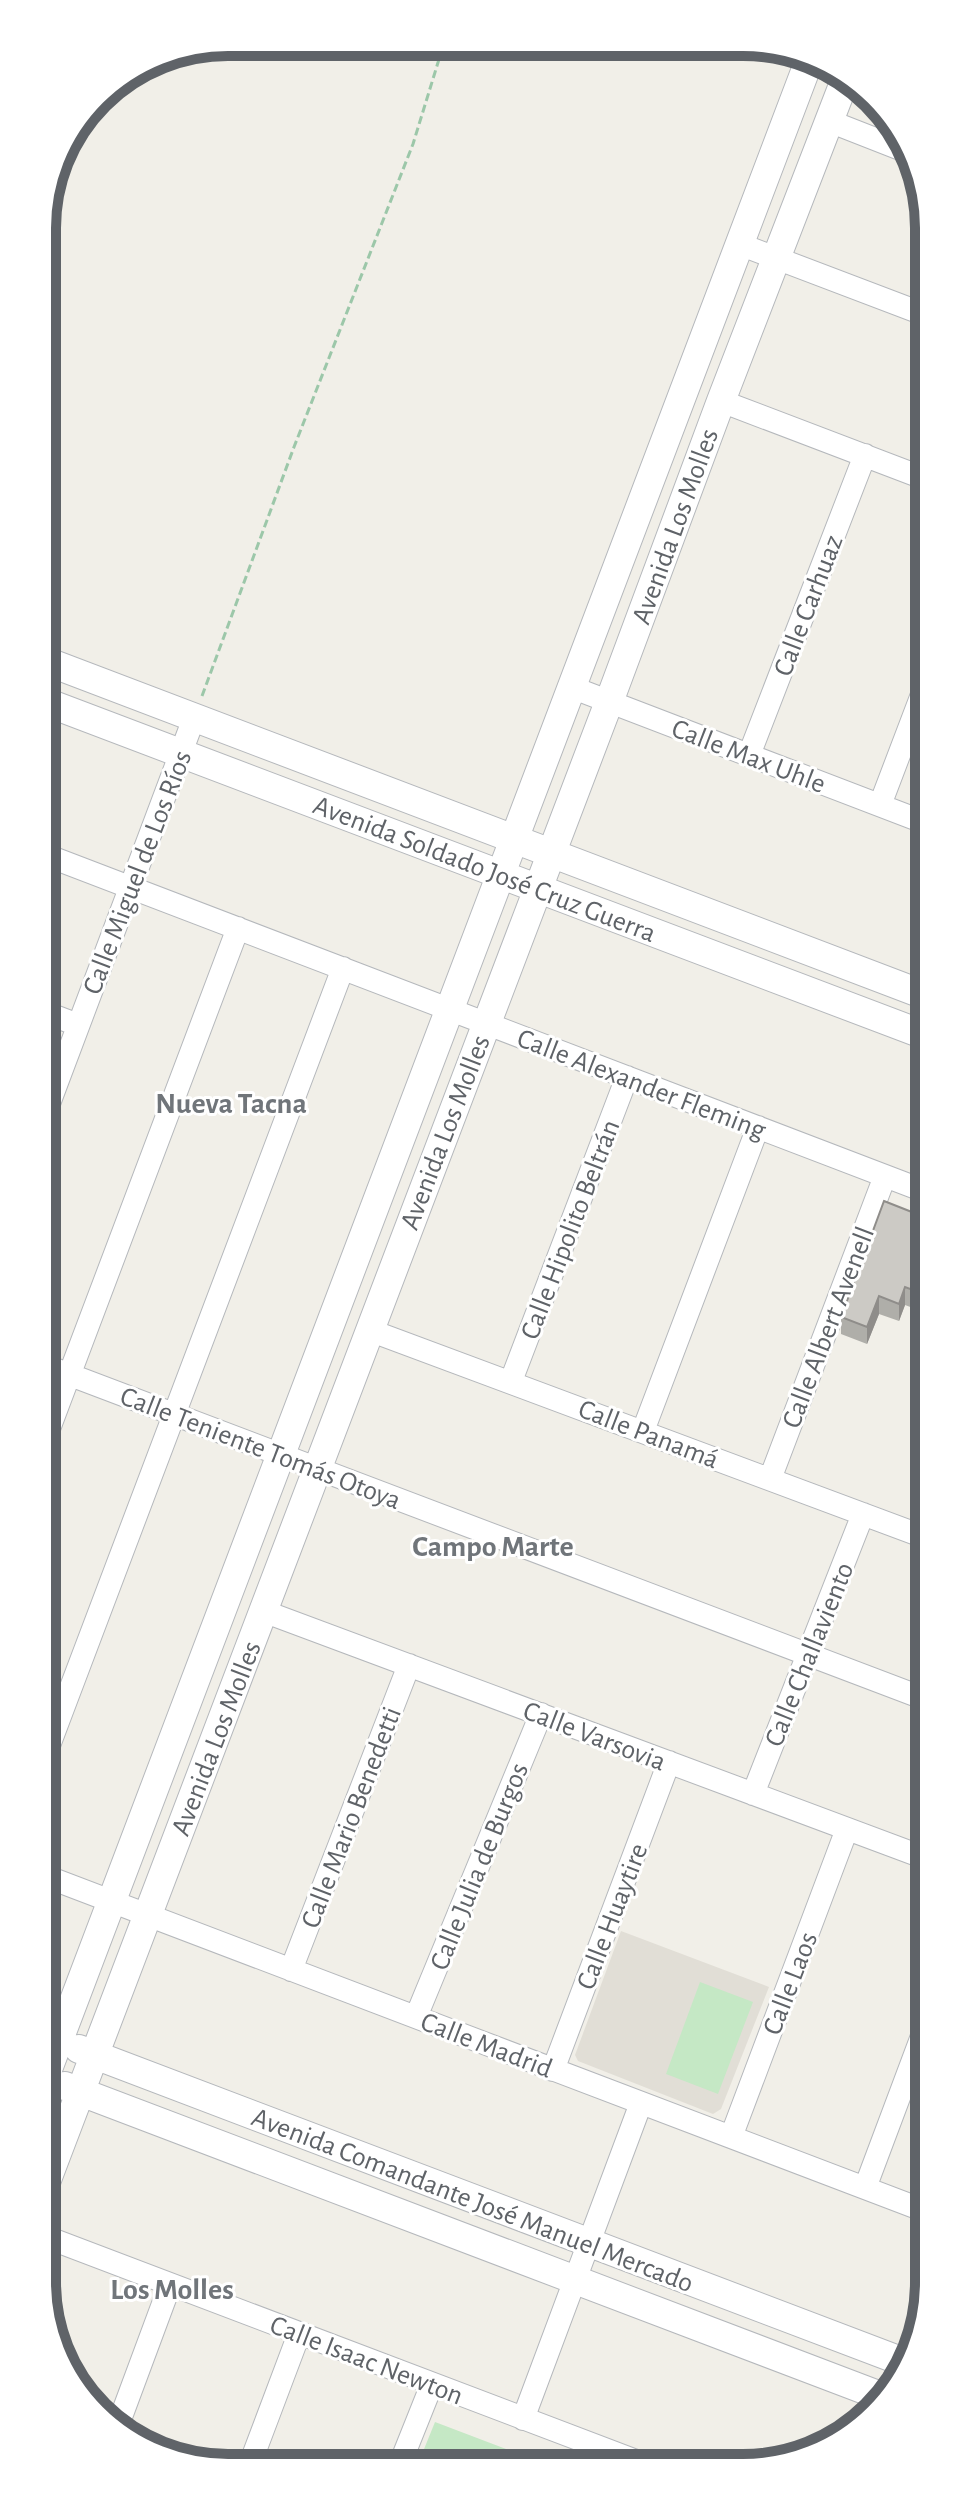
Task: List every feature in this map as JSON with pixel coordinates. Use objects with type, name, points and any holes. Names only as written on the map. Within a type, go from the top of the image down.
[{"type":"street","name":"Avenida Los Molles","points":[[56,2030],[112,1901],[806,68]]},
{"type":"street","name":"Avenida Los Molles","points":[[56,2156],[842,87]]},
{"type":"street","points":[[829,121],[894,147]]},
{"type":"street","points":[[739,244],[915,311]]},
{"type":"street","points":[[721,401],[915,475]]},
{"type":"street","name":"Calle Carhuaz","points":[[749,755],[865,455]]},
{"type":"street","name":"Avenida Soldado José Cruz Guerra","points":[[56,665],[915,991]]},
{"type":"street","name":"Calle Max Uhle","points":[[571,687],[915,819]]},
{"type":"street","name":"Avenida Soldado José Cruz Guerra","points":[[56,706],[915,1031]]},
{"type":"street","points":[[880,805],[915,713]]},
{"type":"street","name":"Calle Miguel de Los Ríos","points":[[56,1085],[194,718]]},
{"type":"street","name":"Calle Alexander Fleming","points":[[56,859],[915,1187]]},
{"type":"street","points":[[56,1411],[238,928]]},
{"type":"street","points":[[56,1727],[343,968]]},
{"type":"street","points":[[56,1017],[78,1025]]},
{"type":"street","name":"Calle Hipolito Beltrán","points":[[511,1381],[627,1077]]},
{"type":"street","points":[[643,1431],[758,1127]]},
{"type":"street","name":"Calle Albert Avenell","points":[[770,1479],[885,1176]]},
{"type":"street","name":"Calle Panamá","points":[[369,1330],[915,1534]]},
{"type":"street","name":"Calle Teniente Tomás Otoya","points":[[56,1370],[915,1695]]},
{"type":"street","name":"Calle Challaviento","points":[[753,1794],[863,1514]]},
{"type":"street","name":"Calle Varsovia","points":[[263,1611],[915,1854]]},
{"type":"street","name":"Calle Mario Benedetti","points":[[291,1970],[409,1665]]},
{"type":"street","name":"Calle Julia de Burgos","points":[[416,2017],[541,1714]]},
{"type":"street","name":"Calle Huaytire","points":[[553,2070],[669,1762]]},
{"type":"street","name":"Calle Laos","points":[[731,2137],[847,1829]]},
{"type":"street","name":"Calle Madrid","points":[[56,1880],[915,2207]]},
{"type":"street","name":"Avenida Comandante José Manuel Mercado","points":[[56,2040],[896,2359]]},
{"type":"street","points":[[865,2188],[915,2055]]},
{"type":"street","name":"Avenida Comandante José Manuel Mercado","points":[[56,2082],[873,2393]]},
{"type":"street","points":[[523,2419],[641,2103]]},
{"type":"street","name":"Calle Isaac Newton","points":[[56,2241],[523,2419],[601,2454]]},
{"type":"street","points":[[121,2416],[170,2285]]},
{"type":"street","points":[[254,2454],[299,2334]]},
{"type":"street","points":[[404,2454],[432,2384]]},
{"type":"path","points":[[194,718],[294,447],[413,144],[440,56]]},
{"type":"shaded area","points":[[621,1931],[769,1987],[721,2109],[713,2114],[578,2061],[575,2055]]},
{"type":"green space","points":[[700,1982],[753,2002],[718,2094],[666,2074]]},
{"type":"green space","points":[[435,2422],[520,2454],[422,2454]]},
{"type":"building","points":[[884,1201],[915,1213],[915,1291],[905,1287],[899,1304],[879,1296],[867,1327],[841,1317]]},
{"type":"district","name":"Nueva Tacna","points":[[231,1103]]},
{"type":"district","name":"Campo Marte","points":[[493,1546]]},
{"type":"district","name":"Los Molles","points":[[172,2289]]}]
